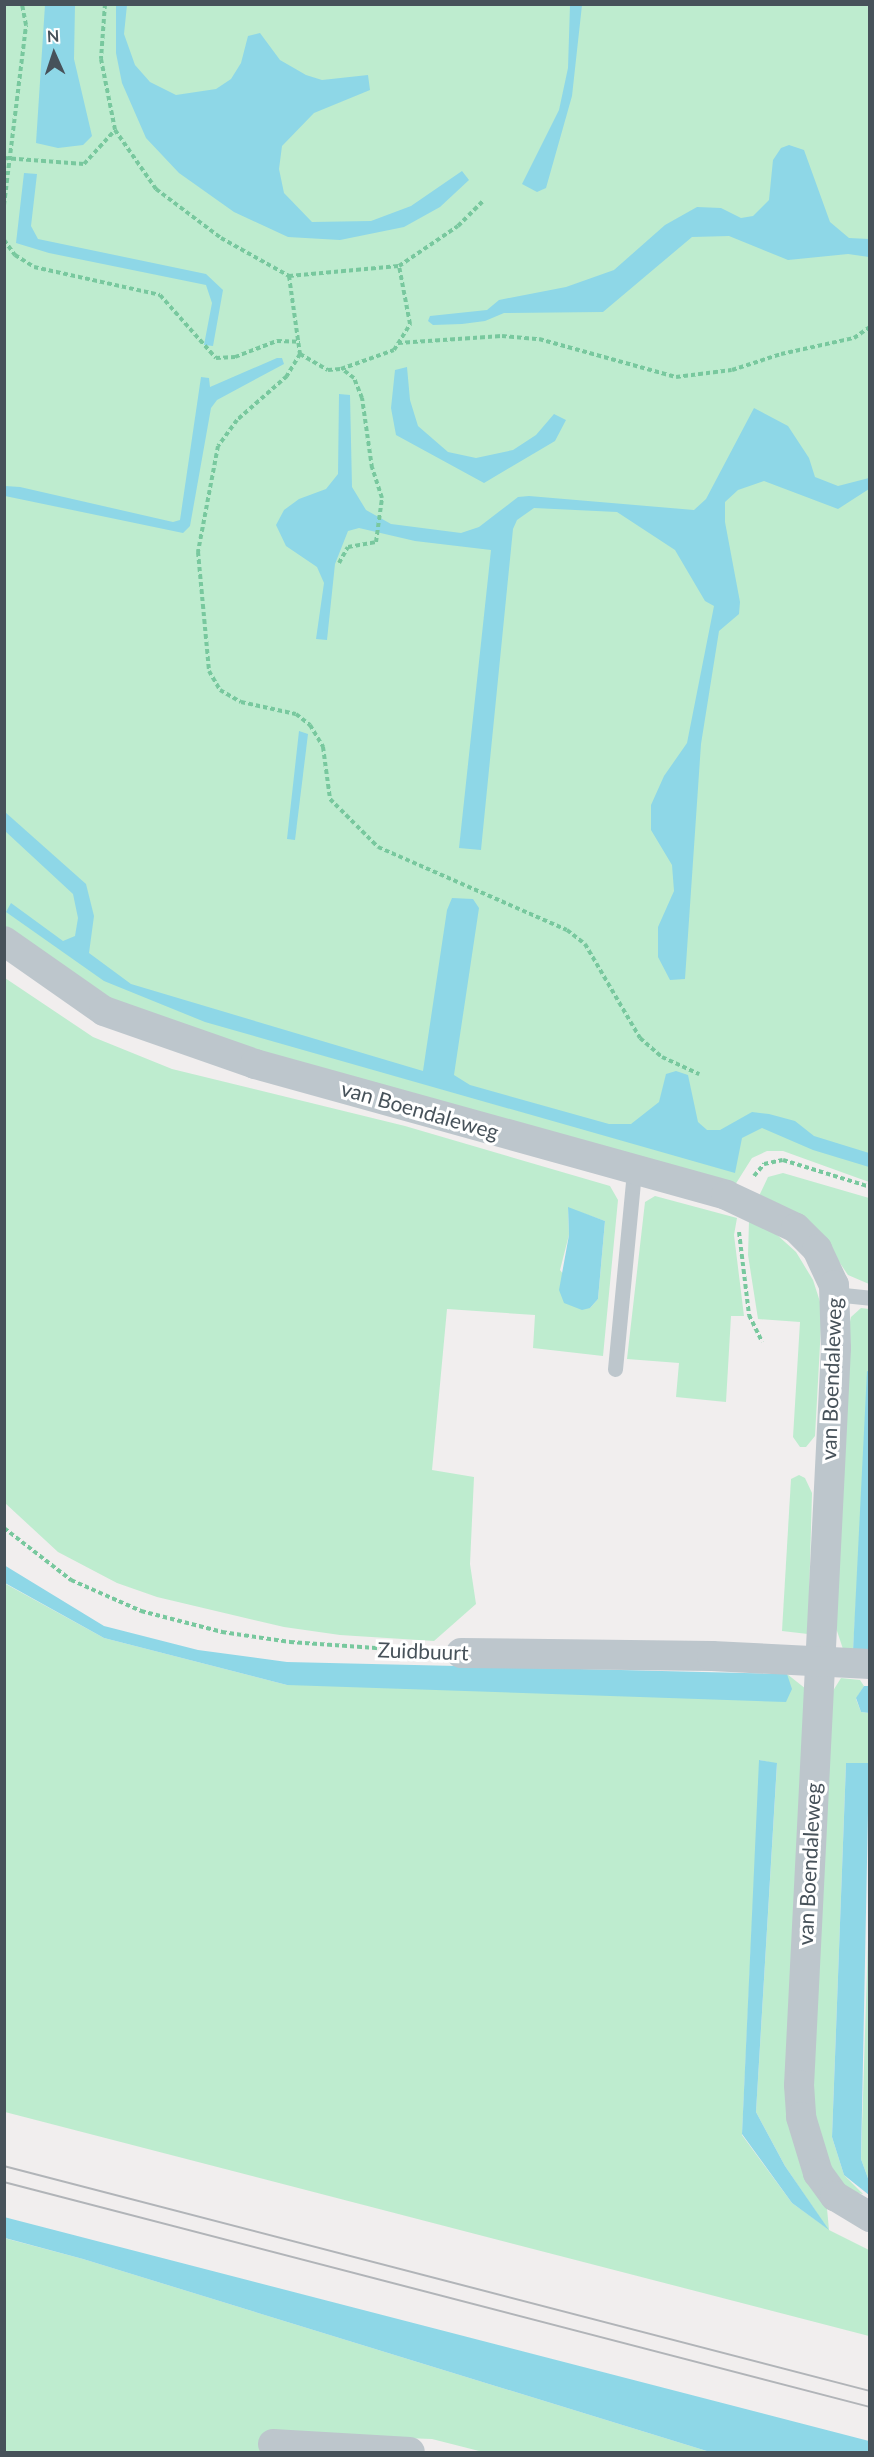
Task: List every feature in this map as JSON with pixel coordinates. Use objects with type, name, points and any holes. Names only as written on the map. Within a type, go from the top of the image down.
[{"type":"street","name":"van Boendaleweg","points":[[4,941],[104,1011],[255,1064],[634,1170],[744,1204],[796,1228],[810,1242],[834,1285],[836,1348],[819,1660],[801,2117],[818,2173],[834,2196],[870,2217]]},
{"type":"street","name":"Zuidbuurt","points":[[461,1653],[819,1660],[870,1664]]},
{"type":"street","points":[[273,2444],[410,2452]]},
{"type":"lane","points":[[615,1369],[634,1170]]},
{"type":"lane","points":[[834,1294],[870,1298]]},
{"type":"path","points":[[4,205],[7,158],[26,24],[22,4]]},
{"type":"path","points":[[105,4],[101,59],[115,130],[156,189],[221,238],[289,276],[399,266],[458,226],[483,201]]},
{"type":"path","points":[[7,158],[84,164],[115,130]]},
{"type":"path","points":[[4,240],[15,255],[34,267],[160,295],[216,358],[235,357],[277,341],[300,342]]},
{"type":"path","points":[[300,354],[328,370],[341,369],[394,350],[410,324],[399,266]]},
{"type":"path","points":[[289,276],[300,354],[287,376],[237,420],[218,446],[198,552],[209,671],[220,690],[241,702],[296,714],[310,725],[322,747],[330,799],[378,847],[567,930],[594,957],[640,1038],[662,1057],[699,1074]]},
{"type":"path","points":[[398,343],[502,336],[539,339],[676,377],[732,369],[781,354],[854,338],[870,327]]},
{"type":"path","points":[[339,563],[348,547],[376,542],[382,498],[372,468],[362,398],[354,378],[341,369]]},
{"type":"path","points":[[762,1342],[749,1315],[738,1238],[752,1177],[764,1164],[783,1160],[870,1186]]},
{"type":"path","name":"Zuidbuurt","points":[[4,1528],[71,1580],[141,1611],[222,1632],[290,1642],[461,1653]]},
{"type":"green space","points":[[4,5],[869,5],[869,1182],[783,1151],[767,1151],[752,1158],[735,1185],[202,1035],[122,1007],[5,928]]},
{"type":"green space","points":[[5,978],[93,1037],[172,1069],[405,1126],[610,1186],[618,1200],[603,1356],[533,1348],[535,1315],[447,1309],[432,1470],[474,1477],[470,1564],[476,1604],[434,1641],[340,1635],[284,1627],[157,1597],[117,1583],[58,1552],[5,1503]],"holes":[[[568,1208],[605,1221],[598,1299],[590,1308],[560,1270],[569,1235]]]},
{"type":"green space","points":[[783,1173],[869,1198],[869,1284],[848,1275],[827,1244],[759,1196],[768,1177]]},
{"type":"green space","points":[[655,1196],[737,1218],[734,1235],[744,1316],[731,1316],[726,1402],[676,1397],[679,1363],[627,1359],[645,1202]]},
{"type":"green space","points":[[749,1221],[775,1233],[796,1252],[813,1280],[822,1308],[815,1436],[806,1447],[800,1447],[793,1437],[800,1322],[758,1319],[748,1255]]},
{"type":"green space","points":[[861,1308],[869,1309],[870,1371],[853,1651],[843,1649],[836,1628],[847,1335],[851,1317]]},
{"type":"green space","points":[[799,1475],[805,1478],[812,1493],[808,1634],[782,1631],[791,1479]]},
{"type":"green space","points":[[4,1583],[104,1638],[287,1685],[787,1674],[806,1689],[786,2095],[826,2198],[829,2230],[869,2250],[869,2336],[5,2112]],"holes":[[[760,1760],[777,1764],[756,2112],[785,2166],[827,2228],[792,2203],[742,2135]]]},
{"type":"green space","points":[[841,1678],[860,1680],[864,1686],[856,1699],[861,1712],[869,1713],[869,1763],[846,1763],[832,2137],[844,2175],[863,2194],[845,2191],[835,2180],[811,2123],[831,1694]]},
{"type":"green space","points":[[869,1909],[869,2181],[861,2159]]},
{"type":"green space","points":[[4,2238],[83,2259],[710,2452],[483,2452],[432,2439],[270,2433],[267,2452],[5,2452]]},
{"type":"water","points":[[45,5],[75,5],[74,59],[92,136],[83,145],[58,148],[36,143]]},
{"type":"water","points":[[116,5],[127,5],[124,34],[135,65],[150,82],[176,95],[216,89],[231,79],[241,63],[248,36],[260,33],[280,60],[306,75],[322,80],[368,75],[370,90],[314,113],[282,146],[279,169],[284,193],[312,222],[371,221],[411,206],[462,171],[469,180],[440,207],[404,227],[340,240],[288,237],[234,212],[179,173],[146,138],[122,83],[116,53]]},
{"type":"water","points":[[570,5],[582,5],[572,96],[546,188],[537,192],[522,184],[559,110],[568,68]]},
{"type":"water","points":[[789,145],[804,150],[830,222],[849,238],[869,239],[869,257],[848,254],[788,260],[729,236],[692,237],[603,312],[504,313],[485,321],[462,324],[433,325],[428,321],[430,316],[487,310],[499,300],[566,287],[614,270],[665,225],[697,207],[721,208],[741,218],[753,216],[769,200],[773,160],[781,148]]},
{"type":"water","points":[[24,173],[37,174],[31,226],[38,239],[206,274],[223,290],[213,346],[204,345],[212,303],[206,285],[49,253],[16,243]]},
{"type":"water","points":[[277,358],[282,358],[284,364],[217,400],[211,408],[190,526],[183,533],[5,496],[5,486],[20,487],[173,522],[180,520],[201,377],[209,378],[210,387]]},
{"type":"water","points":[[407,367],[410,400],[418,426],[448,452],[476,458],[513,450],[536,435],[554,414],[566,420],[555,441],[484,483],[396,435],[391,408],[395,370]]},
{"type":"water","points":[[339,394],[350,395],[352,487],[366,510],[391,524],[461,533],[479,527],[518,497],[529,496],[694,510],[706,499],[754,408],[788,426],[809,458],[815,477],[838,486],[869,478],[869,489],[838,509],[764,481],[738,490],[725,502],[725,522],[740,602],[739,614],[719,631],[701,744],[685,979],[670,980],[658,957],[658,927],[674,891],[672,865],[651,830],[651,805],[664,776],[687,743],[714,606],[705,601],[675,550],[617,512],[534,508],[517,520],[513,529],[481,850],[459,848],[491,550],[415,541],[359,528],[348,531],[335,564],[327,640],[316,639],[324,583],[317,567],[286,546],[276,525],[284,510],[299,499],[326,489],[338,474]]},
{"type":"water","points":[[299,731],[308,734],[295,840],[287,839]]},
{"type":"water","points":[[5,812],[86,884],[94,916],[89,953],[131,984],[423,1071],[447,910],[452,898],[473,899],[479,908],[454,1075],[470,1085],[609,1124],[631,1124],[659,1102],[666,1074],[676,1071],[688,1075],[698,1122],[707,1130],[720,1130],[752,1112],[769,1114],[795,1121],[814,1136],[869,1153],[869,1167],[813,1150],[762,1128],[742,1138],[735,1173],[205,1022],[104,981],[6,912],[11,903],[63,941],[75,936],[78,918],[73,894],[5,831]]},
{"type":"water","points":[[568,1207],[605,1221],[598,1299],[590,1308],[582,1310],[564,1303],[559,1290],[569,1235]]},
{"type":"water","points":[[867,1371],[870,1372],[870,1652],[853,1651]]},
{"type":"water","points":[[4,1565],[104,1626],[198,1650],[287,1662],[787,1674],[792,1689],[786,1702],[287,1685],[104,1638],[5,1583]]},
{"type":"water","points":[[864,1686],[869,1686],[869,1713],[861,1712],[856,1698]]},
{"type":"water","points":[[759,1760],[777,1763],[756,2112],[785,2166],[829,2230],[792,2203],[742,2134]]},
{"type":"water","points":[[846,1763],[869,1763],[861,2159],[869,2181],[869,2195],[844,2175],[832,2137]]},
{"type":"water","points":[[4,2217],[869,2441],[869,2452],[710,2452],[83,2259],[5,2238]]},
{"type":"tram line","points":[[4,2166],[870,2391]]},
{"type":"tram line","points":[[4,2182],[870,2407]]}]
